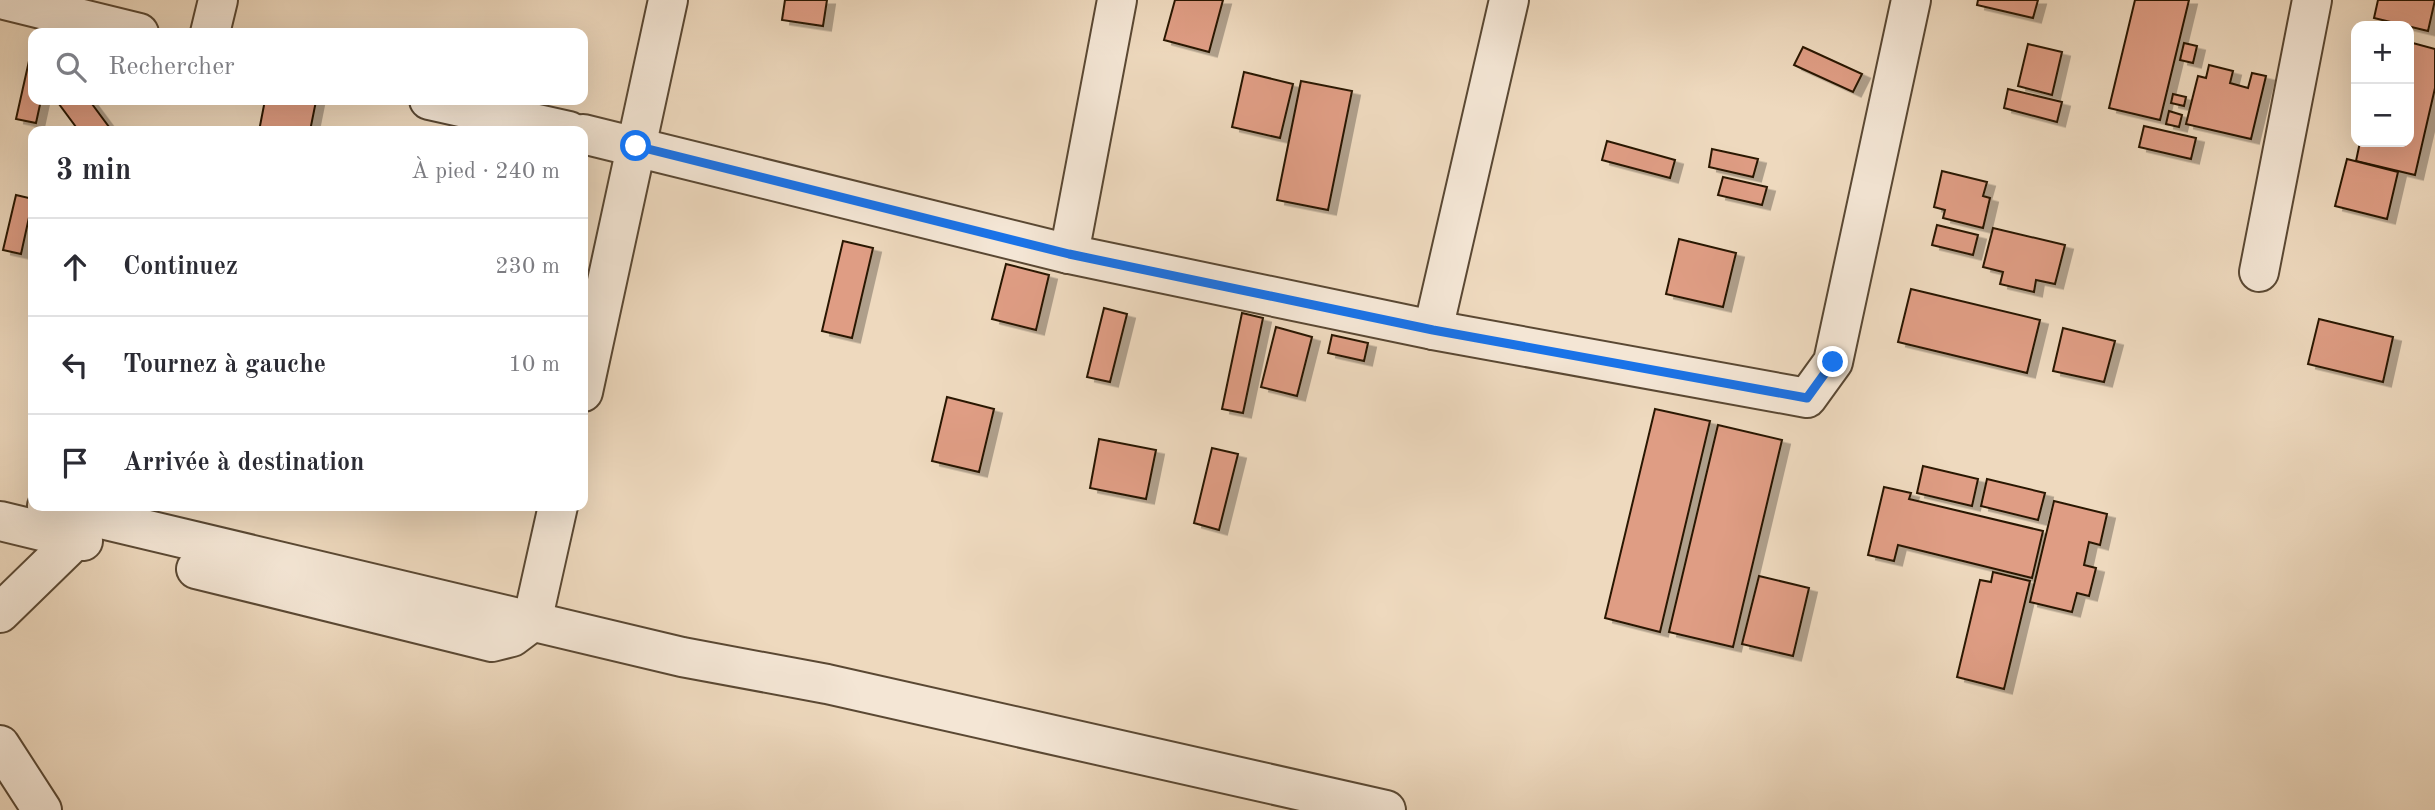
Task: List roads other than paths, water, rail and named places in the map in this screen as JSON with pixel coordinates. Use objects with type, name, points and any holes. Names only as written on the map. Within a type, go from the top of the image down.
[{"type":"street","points":[[5,0],[119,28]]},
{"type":"street","points":[[211,28],[218,0]]},
{"type":"street","points":[[588,368],[668,0]]},
{"type":"street","points":[[1069,254],[1117,0]]},
{"type":"street","points":[[1433,330],[1510,0]]},
{"type":"street","points":[[588,135],[1069,254],[1433,330],[1807,398],[1833,362],[1911,0]]},
{"type":"street","points":[[2259,272],[2312,0]]},
{"type":"street","points":[[452,105],[546,126]]},
{"type":"street","points":[[0,494],[28,501]]},
{"type":"street","points":[[68,511],[682,657],[827,684],[1386,810]]},
{"type":"street","points":[[0,520],[492,642],[512,638],[532,622],[557,511]]},
{"type":"street","points":[[0,613],[76,539]]},
{"type":"street","points":[[0,746],[41,810]]}]
